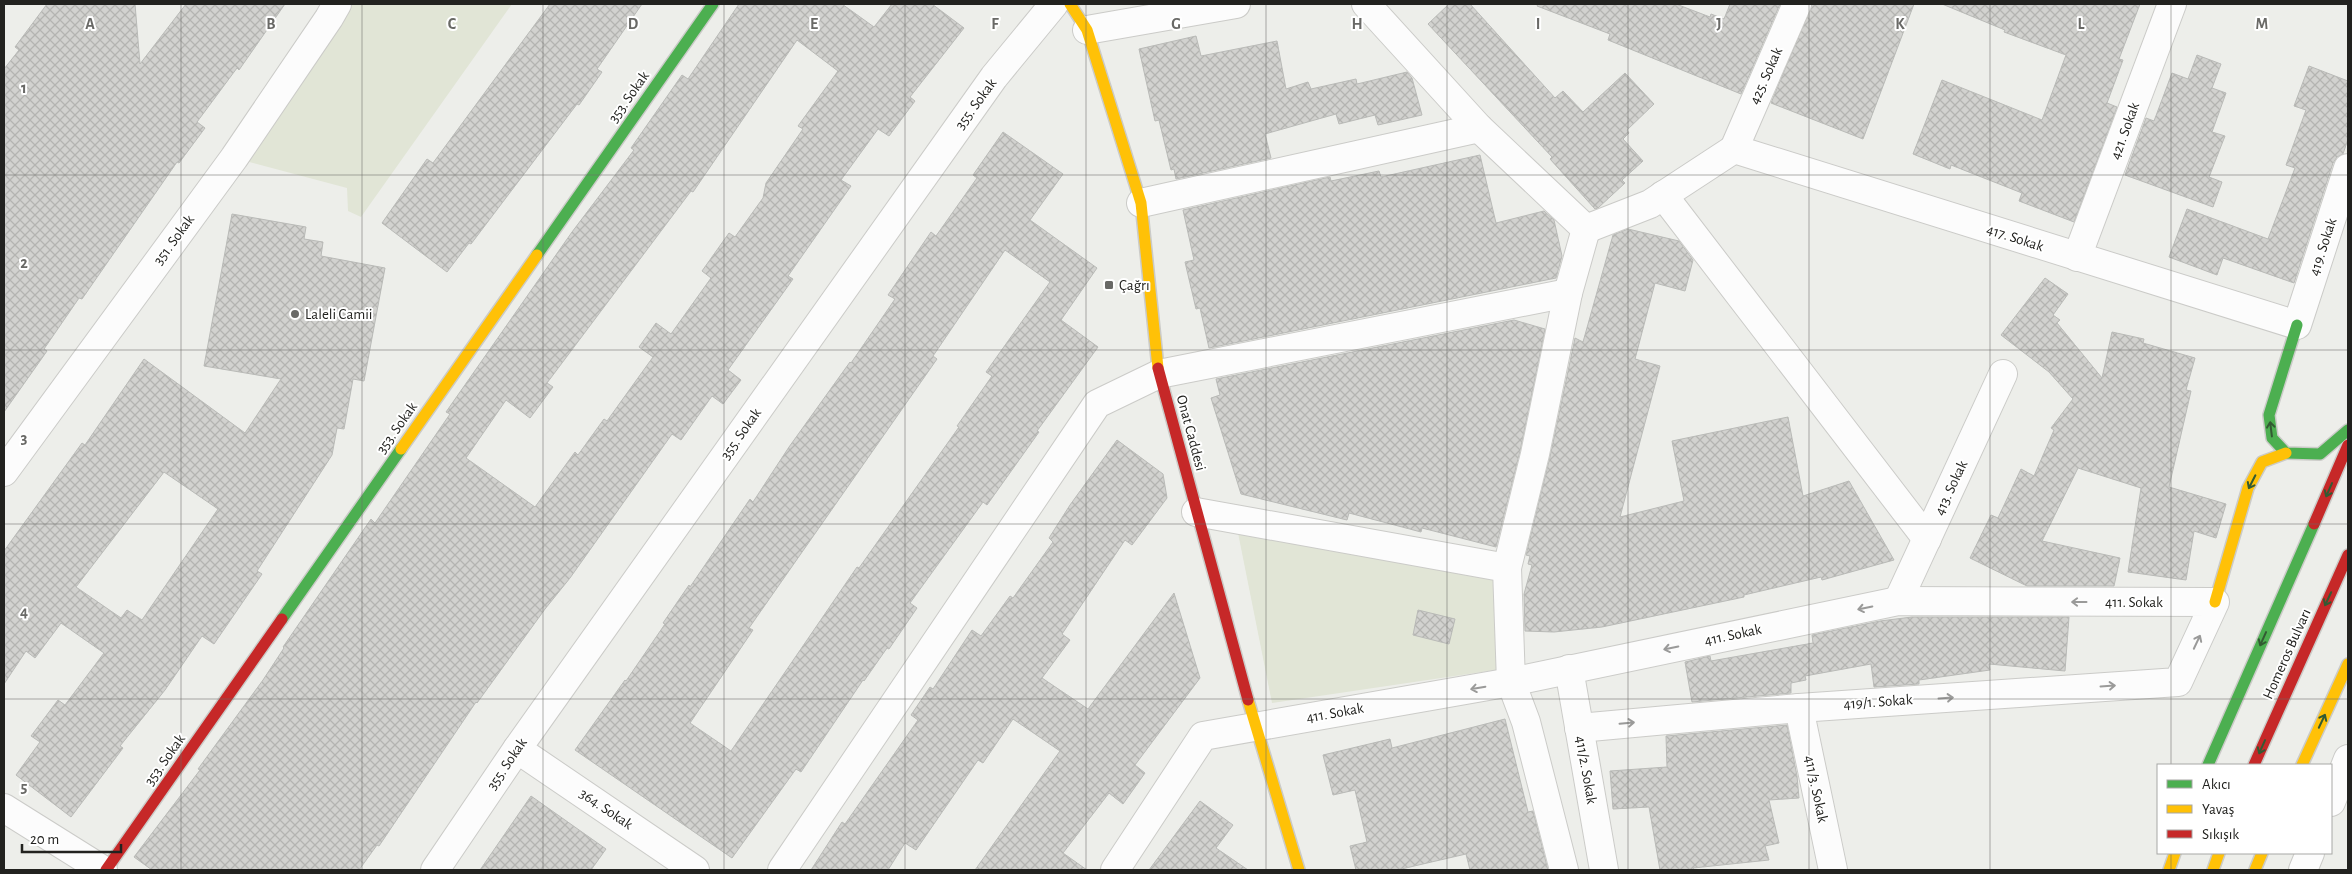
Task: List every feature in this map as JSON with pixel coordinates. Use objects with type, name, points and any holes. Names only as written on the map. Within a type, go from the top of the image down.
[{"type":"main road","name":"353. Sokak","points":[[105,870],[713,4]]},
{"type":"main road","name":"Onat Caddesi","points":[[1070,4],[1087,30],[1141,203],[1159,374],[1255,727],[1299,870]]},
{"type":"main road","points":[[2286,453],[2272,438],[2269,415],[2297,325]]},
{"type":"main road","points":[[2215,602],[2248,488],[2262,462],[2286,453],[2320,454],[2348,430]]},
{"type":"main road","points":[[2208,764],[2348,446]]},
{"type":"main road","name":"Homeros Bulvarı","points":[[2254,764],[2348,555]]},
{"type":"main road","points":[[2302,764],[2348,664]]},
{"type":"main road","points":[[2169,870],[2175,854]]},
{"type":"main road","points":[[2213,870],[2219,854]]},
{"type":"main road","points":[[2254,870],[2262,854]]},
{"type":"street","name":"351. Sokak","points":[[4,472],[234,158],[337,4]]},
{"type":"street","name":"355. Sokak","points":[[435,870],[517,748],[994,77],[1054,4]]},
{"type":"street","points":[[1087,30],[1236,4]]},
{"type":"street","points":[[1366,4],[1479,128],[1586,229]]},
{"type":"street","name":"425. Sokak","points":[[1734,149],[1797,4]]},
{"type":"street","name":"421. Sokak","points":[[2077,257],[2172,4]]},
{"type":"street","points":[[1141,203],[1479,128]]},
{"type":"street","points":[[1586,229],[1650,204],[1734,149]]},
{"type":"street","name":"417. Sokak","points":[[1734,149],[2297,325]]},
{"type":"street","name":"419. Sokak","points":[[2297,325],[2348,168]]},
{"type":"street","points":[[1663,195],[1927,539]]},
{"type":"street","points":[[1564,870],[1526,722],[1511,682],[1507,568],[1536,454],[1568,293],[1586,229]]},
{"type":"street","points":[[782,870],[1097,404],[1159,374],[1568,293]]},
{"type":"street","name":"413. Sokak","points":[[1898,602],[2003,374]]},
{"type":"street","points":[[1196,512],[1507,568]]},
{"type":"street","name":"411. Sokak","points":[[1115,870],[1203,736],[1511,682],[1898,602],[2215,602]]},
{"type":"street","name":"419/1. Sokak","points":[[1579,728],[1799,708],[2178,682],[2215,602]]},
{"type":"street","name":"411/2. Sokak","points":[[1569,669],[1604,870]]},
{"type":"street","name":"411/3. Sokak","points":[[1799,708],[1833,870]]},
{"type":"street","name":"364. Sokak","points":[[517,748],[695,870]]},
{"type":"street","points":[[2332,799],[2348,759]]},
{"type":"street","points":[[4,808],[105,870]]},
{"type":"street","points":[[2303,870],[2310,854]]},
{"type":"shaded area","points":[[339,4],[512,4],[361,217],[348,211],[347,188],[234,158]]},
{"type":"shaded area","points":[[1238,533],[1503,576],[1502,669],[1272,703]]},
{"type":"building","points":[[47,4],[135,4],[140,64],[186,4],[285,4],[239,70],[237,68],[197,122],[205,128],[179,163],[177,162],[82,299],[79,298],[44,349],[47,351],[4,412],[4,69],[19,50],[15,47]]},
{"type":"building","points":[[550,4],[642,4],[597,69],[602,72],[579,105],[577,104],[471,244],[469,243],[447,272],[382,223],[427,159],[433,163]]},
{"type":"building","points":[[739,4],[842,4],[874,27],[892,4],[932,4],[964,28],[910,97],[915,101],[889,136],[878,129],[841,180],[851,186],[788,276],[793,279],[728,370],[741,380],[723,404],[712,396],[681,440],[672,434],[570,578],[476,702],[379,846],[377,845],[359,870],[152,870],[134,857],[200,770],[198,769],[263,680],[283,647],[371,519],[375,523],[450,414],[446,412],[572,232],[634,150],[631,148],[682,75],[688,79]],"holes":[[[797,40],[838,71],[798,126],[803,129],[766,183],[763,198],[735,237],[729,233],[702,271],[711,278],[671,334],[656,323],[639,347],[653,357],[607,421],[604,419],[578,455],[575,452],[535,507],[466,458],[506,400],[530,418],[553,387],[547,383],[691,191],[693,192]]]},
{"type":"building","points":[[1449,4],[1470,4],[1555,98],[1563,91],[1583,112],[1625,73],[1654,104],[1627,130],[1629,133],[1623,139],[1643,161],[1622,180],[1625,183],[1598,208],[1595,209],[1550,159],[1552,157],[1428,24]]},
{"type":"building","points":[[1538,4],[1676,4],[1710,17],[1711,14],[1724,19],[1730,4],[1780,4],[1741,94],[1608,40],[1610,34],[1537,6]]},
{"type":"building","points":[[1812,4],[1914,4],[1863,139],[1771,103]]},
{"type":"building","points":[[1942,4],[2140,4],[2119,59],[2123,60],[2107,103],[2117,107],[2074,222],[2019,201],[2022,193],[1951,165],[1950,169],[1913,154],[1942,80],[2042,120],[2066,55],[2004,32],[2005,30]]},
{"type":"building","points":[[1196,36],[1201,56],[1277,41],[1286,89],[1308,82],[1311,89],[1356,79],[1357,84],[1407,72],[1412,78],[1422,115],[1378,125],[1375,115],[1339,124],[1336,114],[1265,134],[1271,158],[1176,179],[1174,169],[1171,170],[1159,120],[1155,121],[1139,49]]},
{"type":"building","points":[[2197,55],[2221,64],[2212,88],[2226,93],[2212,132],[2225,136],[2209,177],[2222,182],[2213,207],[2125,175],[2146,118],[2154,121],[2172,73],[2188,79]]},
{"type":"building","points":[[2309,66],[2348,81],[2348,139],[2343,154],[2337,157],[2333,163],[2294,283],[2223,258],[2217,275],[2169,257],[2187,209],[2268,239],[2295,168],[2286,165],[2306,110],[2294,106]]},
{"type":"building","points":[[1003,132],[1063,174],[1030,220],[1097,268],[1061,320],[1098,347],[1037,431],[1039,432],[987,505],[983,502],[910,603],[917,608],[889,649],[887,648],[863,680],[801,772],[796,769],[732,858],[575,750],[626,681],[665,624],[663,623],[750,499],[753,502],[789,447],[851,363],[895,299],[888,295],[931,232],[936,236],[977,178],[973,175]],"holes":[[[1005,250],[1050,282],[986,372],[992,376],[957,426],[959,427],[859,568],[857,567],[731,751],[690,723],[753,630],[749,628],[937,359],[933,356]]]},
{"type":"building","points":[[1480,155],[1496,223],[1544,211],[1554,220],[1562,256],[1556,278],[1209,348],[1200,308],[1196,309],[1185,262],[1194,260],[1183,210],[1330,177],[1331,181],[1379,171],[1381,177]]},
{"type":"building","points":[[232,214],[306,227],[304,239],[323,242],[321,256],[385,268],[364,381],[353,379],[344,429],[337,428],[332,455],[257,571],[262,574],[214,644],[202,636],[165,690],[120,746],[123,748],[71,817],[16,775],[40,742],[31,736],[58,700],[65,705],[104,653],[61,623],[35,658],[26,651],[4,684],[4,551],[82,443],[85,445],[144,359],[245,433],[281,379],[204,366]],"holes":[[[164,472],[218,509],[142,620],[127,610],[121,618],[76,587]]]},
{"type":"building","points":[[1628,229],[1679,241],[1693,260],[1685,291],[1655,283],[1635,359],[1660,366],[1620,517],[1684,501],[1672,441],[1788,417],[1803,496],[1849,481],[1894,560],[1822,580],[1821,577],[1744,595],[1744,597],[1602,627],[1554,632],[1525,631],[1524,594],[1532,565],[1528,564],[1530,556],[1526,555],[1550,457],[1575,338],[1583,342],[1613,235]]},
{"type":"building","points":[[2045,278],[2068,294],[2053,315],[2060,320],[2057,323],[2102,378],[2112,332],[2144,339],[2143,343],[2195,358],[2186,390],[2191,391],[2169,487],[2226,504],[2216,538],[2194,531],[2186,580],[2128,572],[2141,488],[2078,468],[2042,541],[2120,558],[2114,586],[2027,586],[1970,558],[1991,515],[1998,518],[2021,469],[2034,476],[2054,430],[2051,428],[2073,399],[2049,372],[2001,335]]},
{"type":"building","points":[[1514,320],[1545,329],[1520,451],[1496,547],[1422,528],[1421,532],[1349,513],[1347,520],[1241,494],[1211,398],[1220,395],[1216,379]]},
{"type":"building","points":[[1117,440],[1163,474],[1167,498],[1132,545],[1125,540],[1062,634],[1070,640],[1042,678],[1088,709],[1174,593],[1200,678],[1135,765],[1145,773],[1123,804],[1109,793],[1063,853],[1087,870],[975,870],[1060,751],[1013,719],[983,763],[978,760],[916,850],[905,843],[888,870],[811,870],[842,822],[845,824],[918,720],[911,715],[930,687],[933,689],[972,630],[981,636],[1010,596],[1013,598],[1053,542],[1049,538],[1070,505]]},
{"type":"building","points":[[1418,610],[1455,619],[1449,644],[1413,635]]},
{"type":"building","points":[[1912,617],[2069,617],[2065,671],[1989,664],[1990,670],[1919,680],[1919,684],[1874,687],[1871,664],[1805,676],[1806,680],[1791,683],[1791,693],[1692,702],[1685,662],[1710,656],[1711,661],[1813,643],[1812,635],[1880,621]]},
{"type":"building","points":[[1505,719],[1528,812],[1533,811],[1548,870],[1470,870],[1466,854],[1397,870],[1356,870],[1350,846],[1367,842],[1355,790],[1333,795],[1323,755],[1390,739],[1392,748]]},
{"type":"building","points":[[1787,725],[1797,776],[1799,798],[1769,800],[1779,843],[1765,846],[1769,860],[1693,868],[1694,870],[1660,870],[1649,807],[1613,809],[1610,771],[1667,767],[1666,736]]},
{"type":"building","points":[[531,796],[606,849],[591,870],[480,870]]},
{"type":"building","points":[[1200,801],[1233,825],[1216,848],[1248,870],[1149,870]]},
{"type":"traffic: fast","points":[[537,255],[713,4]]},
{"type":"traffic: fast","points":[[2297,325],[2269,415],[2272,438],[2286,453],[2320,454],[2348,430]]},
{"type":"traffic: fast","points":[[282,619],[401,449]]},
{"type":"traffic: fast","points":[[2208,764],[2314,524]]},
{"type":"traffic: slow","points":[[1070,4],[1087,30],[1141,203],[1158,368]]},
{"type":"traffic: slow","points":[[401,449],[537,255]]},
{"type":"traffic: slow","points":[[2215,602],[2248,488],[2262,462],[2286,453]]},
{"type":"traffic: slow","points":[[2302,764],[2348,664]]},
{"type":"traffic: slow","points":[[1248,700],[1299,870]]},
{"type":"traffic: slow","points":[[2169,870],[2175,854]]},
{"type":"traffic: slow","points":[[2213,870],[2219,854]]},
{"type":"traffic: slow","points":[[2255,870],[2262,854]]},
{"type":"traffic: jam","points":[[1158,368],[1248,700]]},
{"type":"traffic: jam","points":[[2314,524],[2348,445]]},
{"type":"traffic: jam","points":[[2254,764],[2348,555]]},
{"type":"traffic: jam","points":[[106,870],[282,619]]},
{"type":"place","name":"Çağrı","points":[[1109,285]]},
{"type":"place","name":"Laleli Camii","points":[[295,314]]}]
